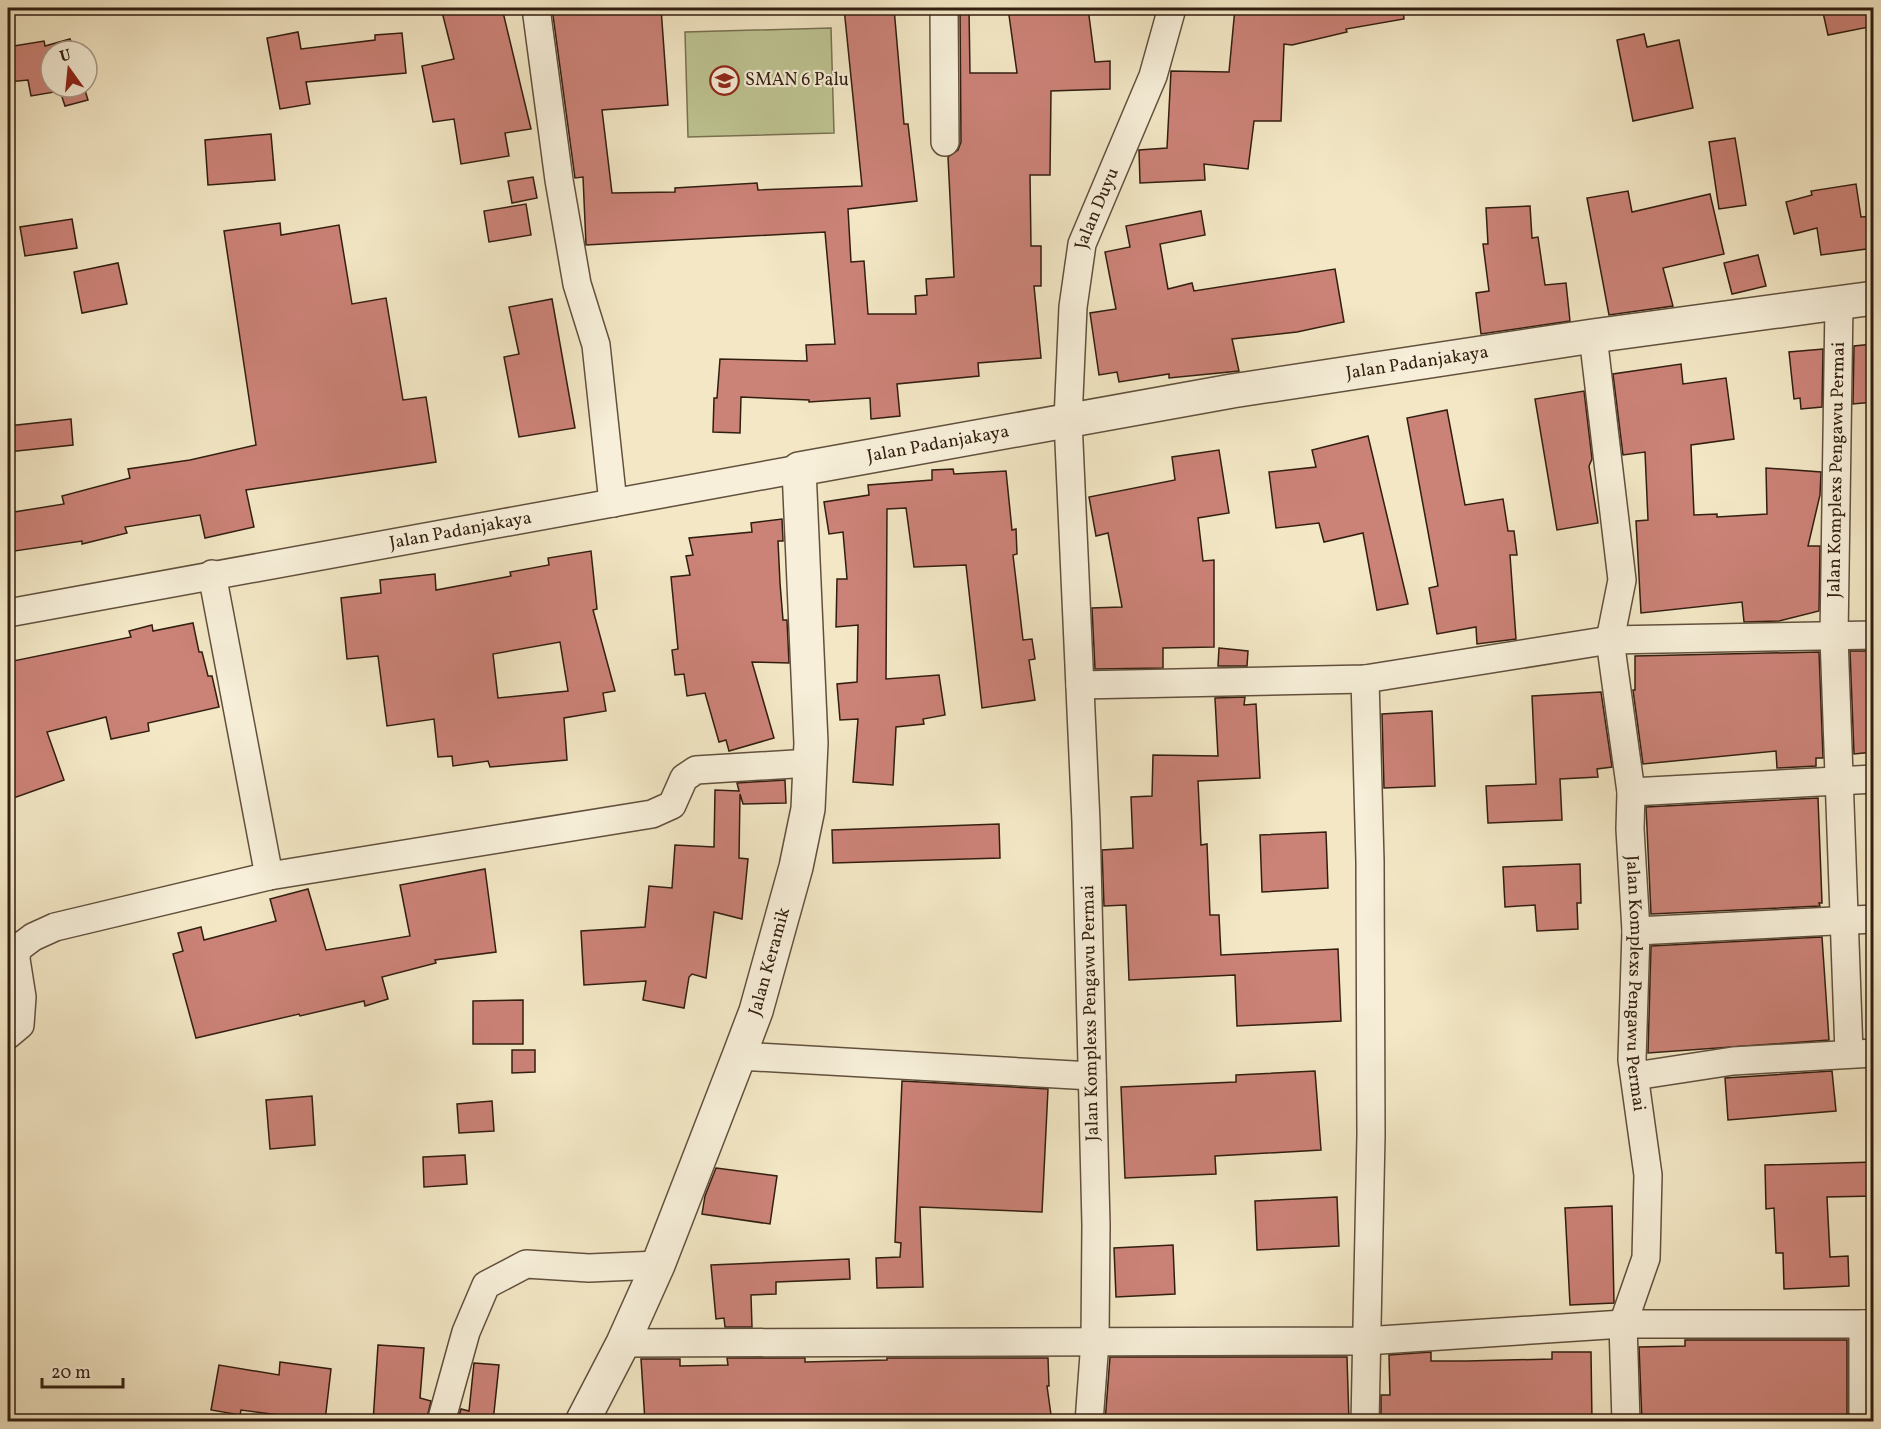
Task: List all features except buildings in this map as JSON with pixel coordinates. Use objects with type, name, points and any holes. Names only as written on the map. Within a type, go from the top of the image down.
[{"type":"street","points":[[536,8],[559,180],[577,284],[596,345],[613,503]]},
{"type":"street","points":[[944,8],[945,142]]},
{"type":"street","name":"Jalan Duyu","points":[[1068,420],[1078,260],[1082,244],[1153,76],[1172,8]]},
{"type":"street","name":"Jalan Padanjakaya","points":[[8,613],[212,574],[1232,391],[1593,336],[1874,298]]},
{"type":"street","name":"Jalan Komplexs Pengawu Permai","points":[[1839,303],[1834,637],[1841,782],[1843,921],[1861,1053]]},
{"type":"street","name":"Jalan Komplexs Pengawu Permai","points":[[1593,336],[1622,580],[1610,640],[1631,792],[1630,829],[1636,931],[1632,1060],[1648,1175],[1646,1258],[1623,1324],[1626,1422]]},
{"type":"street","name":"Jalan Komplexs Pengawu Permai","points":[[1068,420],[1080,685],[1092,1076],[1095,1341],[1089,1422]]},
{"type":"street","name":"Jalan Keramik","points":[[582,1422],[623,1343],[658,1265],[739,1056],[756,1011],[796,867],[808,810],[810,763],[799,469]]},
{"type":"street","points":[[212,574],[269,876]]},
{"type":"street","points":[[1080,685],[1365,679],[1610,640],[1874,635]]},
{"type":"street","points":[[1365,679],[1370,861],[1371,1076],[1365,1422]]},
{"type":"street","points":[[8,1035],[20,1025],[22,997],[16,954],[24,942],[55,927],[269,876],[652,814],[672,805],[684,778],[696,770],[810,763]]},
{"type":"street","points":[[1631,792],[1874,779]]},
{"type":"street","points":[[1636,931],[1874,919]]},
{"type":"street","points":[[1635,1076],[1733,1061],[1832,1058],[1861,1053]]},
{"type":"street","points":[[739,1056],[1092,1076]]},
{"type":"street","points":[[441,1422],[466,1332],[486,1285],[526,1264],[589,1268],[658,1265]]},
{"type":"street","points":[[623,1343],[1365,1341],[1623,1324],[1868,1324],[1863,1422]]},
{"type":"green space","points":[[831,28],[834,133],[688,137],[685,32]]},
{"type":"place","name":"SMAN 6 Palu","points":[[724,80]]}]
